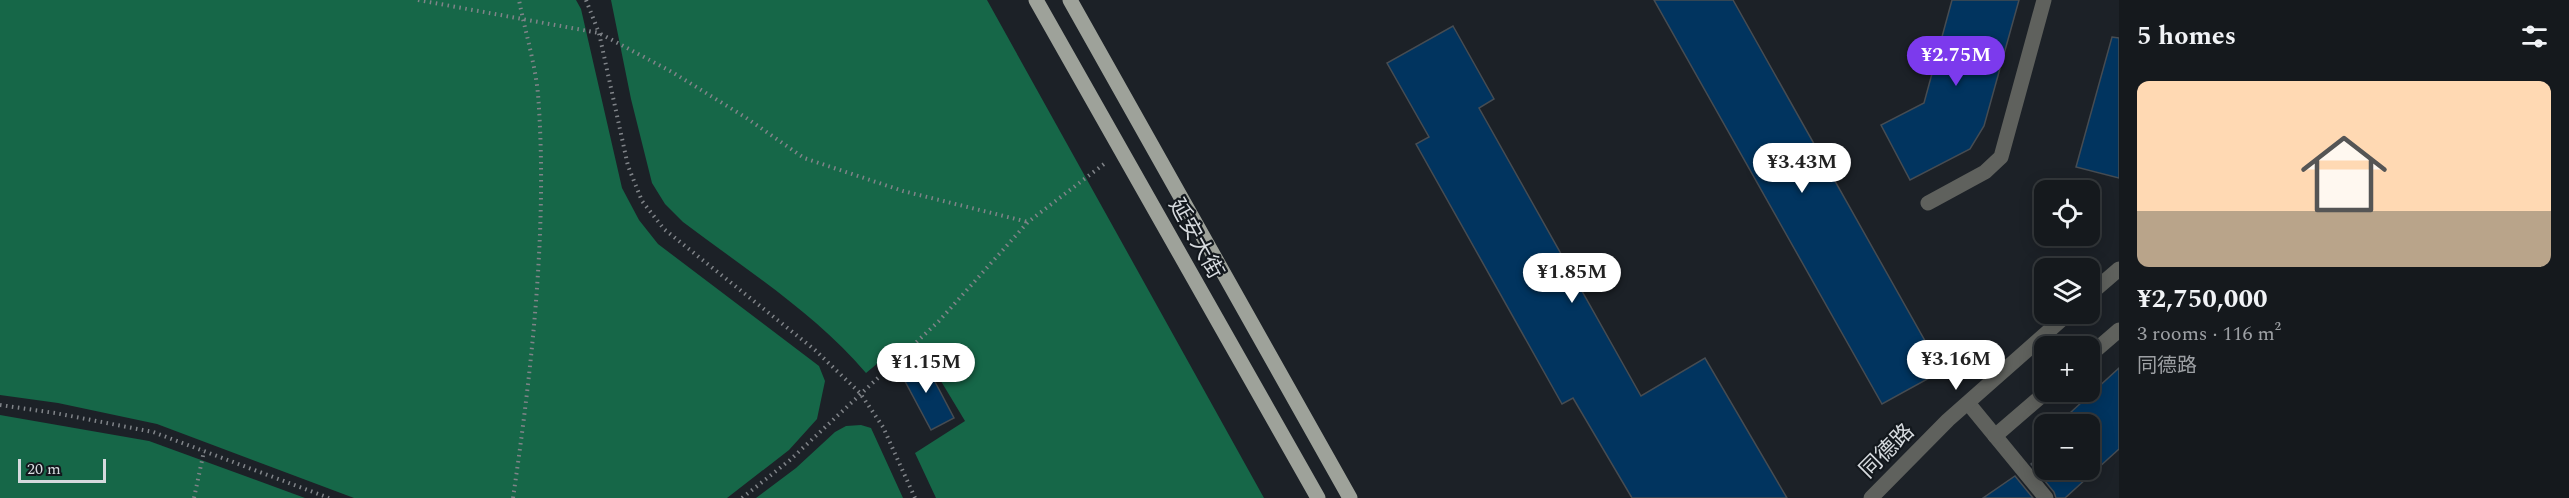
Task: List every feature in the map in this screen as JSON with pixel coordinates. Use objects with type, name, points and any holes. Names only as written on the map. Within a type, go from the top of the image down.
[{"type":"main road","name":"延安大街","points":[[1036,0],[1318,498]]},
{"type":"main road","name":"延安大街","points":[[1070,0],[1350,498]]},
{"type":"street","points":[[1928,203],[1985,172],[2001,157],[2044,0]]},
{"type":"street","points":[[2100,285],[2119,269]]},
{"type":"street","name":"同德路","points":[[1871,498],[1968,403],[2057,324]]},
{"type":"street","points":[[2100,346],[2119,330]]},
{"type":"street","points":[[1995,436],[2034,402]]},
{"type":"street","points":[[1968,403],[2046,498]]},
{"type":"path","points":[[418,0],[498,16],[523,17],[599,33],[672,72],[804,158],[903,191],[1028,222]]},
{"type":"path","points":[[513,498],[534,312],[540,193],[538,92],[519,0]]},
{"type":"path","points":[[586,0],[599,33],[628,166],[642,201],[664,229],[815,350],[860,393],[883,427],[915,498]]},
{"type":"path","points":[[742,498],[790,460],[939,321],[1028,222],[1121,151]]},
{"type":"path","points":[[0,405],[153,432],[329,498]]},
{"type":"path","points":[[194,498],[204,451]]},
{"type":"green space","points":[[0,0],[576,0],[581,9],[622,188],[639,220],[658,244],[819,366],[825,381],[817,419],[789,450],[727,498],[354,498],[157,424],[58,403],[0,395]]},
{"type":"green space","points":[[611,0],[987,0],[1264,498],[936,498],[915,453],[965,421],[921,348],[894,368],[884,358],[866,373],[846,351],[802,311],[683,222],[665,204],[652,183],[631,99]]},
{"type":"green space","points":[[0,415],[149,441],[305,498],[0,498]]},
{"type":"green space","points":[[861,425],[871,428],[903,498],[756,498],[796,468],[835,432],[846,426]]},
{"type":"building","points":[[1654,0],[1733,0],[1942,371],[1882,404]]},
{"type":"building","points":[[1952,0],[2019,0],[1984,126],[1970,149],[1910,180],[1881,125],[1924,103]]},
{"type":"building","points":[[1453,26],[1494,99],[1479,108],[1641,396],[1705,358],[1787,498],[1632,498],[1573,398],[1562,404],[1416,144],[1429,137],[1387,63]]},
{"type":"building","points":[[2112,37],[2119,38],[2119,178],[2076,167]]},
{"type":"building","points":[[922,357],[954,418],[931,430],[899,370]]},
{"type":"building","points":[[2119,368],[2119,449],[2100,466],[2100,414],[2069,414],[2082,402],[2100,402],[2100,385]]},
{"type":"building","points":[[2015,476],[2033,498],[1983,498]]},
{"type":"building","points":[[2044,480],[2085,480],[2065,498],[2056,498]]}]
